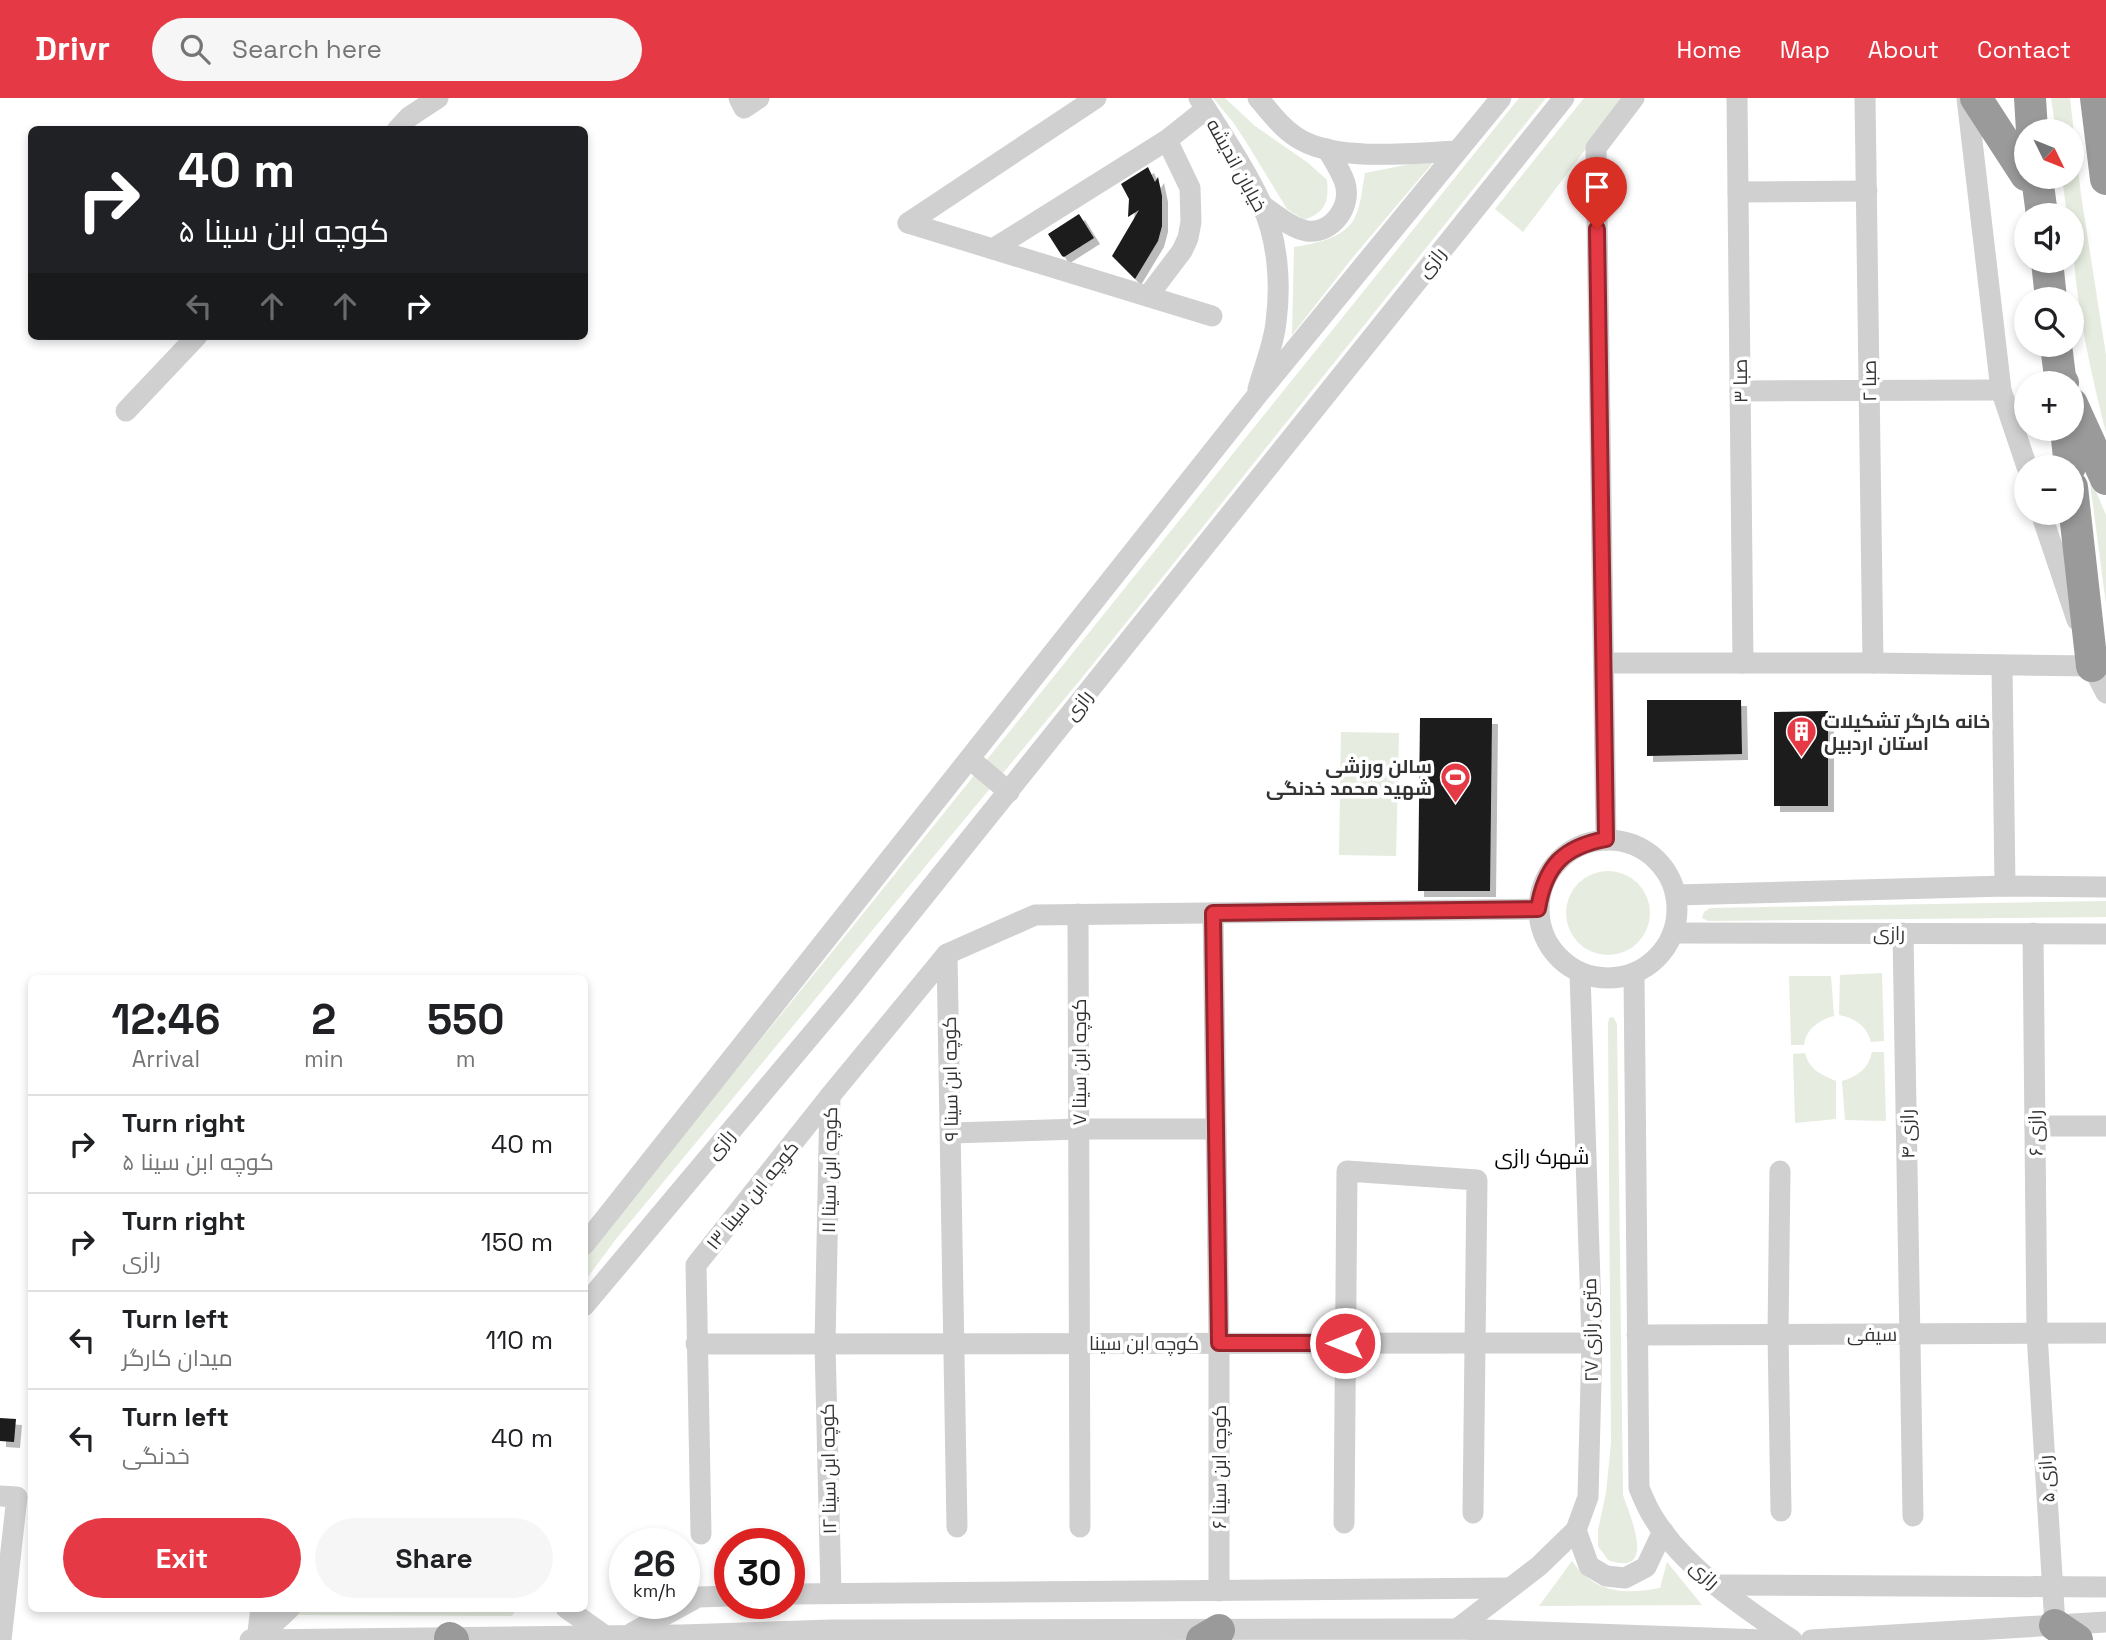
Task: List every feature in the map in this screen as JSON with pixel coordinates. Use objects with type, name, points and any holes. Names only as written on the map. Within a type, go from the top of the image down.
[{"type":"highway","points":[[1976,98],[2014,156]]},
{"type":"highway","points":[[2030,98],[2031,119]]},
{"type":"highway","points":[[2095,98],[2106,179]]},
{"type":"highway","points":[[2084,431],[2106,479]]},
{"type":"highway","points":[[2077,525],[2099,680]]},
{"type":"street","points":[[401,126],[409,117],[438,98]]},
{"type":"street","points":[[738,98],[744,108],[759,98]]},
{"type":"street","points":[[1096,98],[908,223],[1212,316]]},
{"type":"street","points":[[1258,98],[1284,128],[1306,142],[1327,149],[1366,154],[1457,151]]},
{"type":"street","points":[[588,1240],[1255,398],[1501,98]]},
{"type":"street","name":"رازی","points":[[588,1301],[844,996],[1563,98]]},
{"type":"street","points":[[1606,839],[1596,148],[1634,98]]},
{"type":"street","name":"صبا ۳","points":[[1737,98],[1743,663]]},
{"type":"street","name":"صبا ۲","points":[[1865,98],[1873,663]]},
{"type":"street","points":[[1967,98],[2001,390],[2023,455]]},
{"type":"street","points":[[993,249],[1167,139],[1203,103]]},
{"type":"street","name":"خیابان اندیشه","points":[[1203,103],[1263,206],[1272,239],[1279,281],[1276,324],[1255,398]]},
{"type":"street","points":[[1149,296],[1181,251],[1188,238],[1191,222],[1190,188],[1167,139]]},
{"type":"street","points":[[1263,206],[1305,231],[1319,230],[1334,223],[1344,210],[1346,185],[1327,149]]},
{"type":"street","points":[[1738,192],[1867,191]]},
{"type":"street","points":[[126,411],[193,340]]},
{"type":"street","points":[[1740,391],[2001,390]]},
{"type":"street","points":[[1604,663],[2001,665],[2099,680],[2045,525]]},
{"type":"street","points":[[2001,665],[2006,886]]},
{"type":"street","points":[[970,759],[1009,792]]},
{"type":"street","points":[[1606,839],[1630,843],[1651,855],[1667,873],[1676,895],[1677,914],[1664,950],[1650,964],[1634,973],[1616,978],[1598,978],[1580,973],[1563,962],[1550,947],[1541,929],[1538,909],[1541,888],[1551,869],[1566,853],[1585,843],[1606,839]]},
{"type":"street","points":[[1676,895],[2006,886],[2106,887]]},
{"type":"street","points":[[947,954],[1035,915],[1538,909]]},
{"type":"street","name":"کوچه ابن سینا ۶","points":[[1213,913],[1219,1343],[1219,1591]]},
{"type":"street","name":"کوچه ابن سینا ۷","points":[[1078,914],[1080,1527]]},
{"type":"street","name":"رازی","points":[[1672,933],[2106,934]]},
{"type":"street","name":"رازی ۴","points":[[1903,933],[1913,1516]]},
{"type":"street","name":"رازی ۶","points":[[2033,933],[2037,1334]]},
{"type":"street","name":"کوچه ابن سینا ۱۱","points":[[825,1344],[830,1096],[947,954]]},
{"type":"street","name":"کوچه ابن سینا ۹","points":[[947,954],[957,1527]]},
{"type":"street","name":"۲۷ متری رازی","points":[[1457,1629],[1539,1566],[1576,1530],[1588,1497],[1592,1343],[1580,973]]},
{"type":"street","points":[[1634,973],[1637,1335]]},
{"type":"street","name":"کوچه ابن سینا ۱۳","points":[[701,1534],[696,1265],[830,1096]]},
{"type":"street","points":[[2035,1126],[2106,1126]]},
{"type":"street","points":[[951,1133],[1216,1129]]},
{"type":"street","points":[[1344,1523],[1346,1171],[1477,1180],[1473,1513]]},
{"type":"street","points":[[1780,1171],[1778,1334],[1782,1511]]},
{"type":"street","name":"رازی ۵","points":[[2037,1334],[2053,1587],[2066,1632]]},
{"type":"street","name":"سیفی","points":[[1637,1335],[2106,1334]]},
{"type":"street","name":"رازی","points":[[1637,1335],[1639,1488],[1653,1518],[1673,1544],[1717,1585],[1759,1619],[1791,1640]]},
{"type":"street","name":"کوچه ابن سینا","points":[[696,1344],[1592,1343]]},
{"type":"street","name":"کوچه ابن سینا ۱۲","points":[[825,1344],[831,1593]]},
{"type":"street","points":[[0,1496],[18,1497],[1,1640]]},
{"type":"street","points":[[1576,1530],[1589,1566],[1606,1576],[1625,1578],[1646,1567],[1663,1531]]},
{"type":"street","points":[[1717,1585],[2106,1587]]},
{"type":"street","points":[[805,1594],[1510,1588]]},
{"type":"street","points":[[629,1635],[698,1597],[714,1596]]},
{"type":"street","points":[[257,1639],[260,1612]]},
{"type":"street","points":[[257,1639],[286,1612]]},
{"type":"street","points":[[572,1612],[604,1634]]},
{"type":"street","points":[[1811,1640],[2066,1632],[2106,1622]]},
{"type":"street","points":[[250,1640],[451,1639],[831,1630],[1211,1635],[1457,1629],[1764,1640]]},
{"type":"shaded area","points":[[1213,98],[1225,98],[1255,126],[1307,162],[1327,180],[1326,200],[1321,210],[1304,220],[1287,209],[1233,122]]},
{"type":"shaded area","points":[[1519,98],[1546,98],[1081,679],[616,1239],[588,1277],[588,1253]]},
{"type":"shaded area","points":[[1584,98],[1624,98],[1523,232],[1495,209]]},
{"type":"shaded area","points":[[2051,98],[2070,98],[2072,119],[2054,119]]},
{"type":"shaded area","points":[[1436,159],[1353,257],[1292,335],[1294,247],[1326,240],[1348,227],[1358,210],[1365,173]]},
{"type":"shaded area","points":[[2064,189],[2080,189],[2082,203],[2065,203]]},
{"type":"shaded area","points":[[2084,214],[2106,355],[2106,433],[2084,335],[2084,287],[2077,287],[2075,273],[2084,273]]},
{"type":"shaded area","points":[[2089,475],[2106,515],[2106,604]]},
{"type":"shaded area","points":[[1341,732],[1399,733],[1396,856],[1339,855]]},
{"type":"shaded area","points":[[1608,871],[1624,874],[1638,883],[1647,897],[1650,913],[1647,929],[1638,943],[1624,952],[1608,955],[1592,952],[1578,943],[1569,929],[1566,913],[1569,897],[1578,883],[1592,874]]},
{"type":"shaded area","points":[[2106,901],[2106,917],[1708,921],[1702,918],[1704,912],[1710,908]]},
{"type":"shaded area","points":[[1882,973],[1884,1041],[1871,1042],[1867,1031],[1859,1024],[1839,1015],[1840,975]]},
{"type":"shaded area","points":[[1789,976],[1831,976],[1834,1016],[1814,1026],[1807,1034],[1804,1045],[1791,1045]]},
{"type":"shaded area","points":[[1613,1017],[1617,1024],[1623,1495],[1637,1542],[1637,1553],[1632,1560],[1623,1563],[1608,1560],[1598,1546],[1611,1443],[1608,1024],[1609,1018]]},
{"type":"shaded area","points":[[1872,1052],[1884,1052],[1886,1121],[1845,1120],[1842,1081],[1862,1071]]},
{"type":"shaded area","points":[[1805,1053],[1813,1068],[1836,1081],[1836,1119],[1795,1123],[1793,1054]]},
{"type":"shaded area","points":[[1572,1561],[1590,1580],[1623,1591],[1660,1588],[1667,1562],[1702,1605],[1539,1606]]},
{"type":"shaded area","points":[[296,1612],[515,1612],[512,1616],[293,1615]]},
{"type":"building","points":[[1148,167],[1155,182],[1158,177],[1162,196],[1162,226],[1158,241],[1135,279],[1112,256],[1139,210],[1128,217],[1129,199],[1121,184]]},
{"type":"building","points":[[1079,214],[1094,238],[1064,257],[1048,234]]},
{"type":"building","points":[[1647,700],[1741,700],[1742,754],[1647,756]]},
{"type":"building","name":"خانه کارگر تشکیلات استان اردبیل","points":[[1828,711],[1828,806],[1774,806],[1774,712]]},
{"type":"building","name":"سالن ورزشی شهید محمد خدنگی","points":[[1420,718],[1492,718],[1490,891],[1418,891]]},
{"type":"building","points":[[0,1418],[16,1419],[14,1442],[0,1441]]},
{"type":"place","name":"خانه کارگر تشکیلات استان اردبیل","points":[[1801,759]]},
{"type":"place","name":"سالن ورزشی شهید محمد خدنگی","points":[[1455,804]]},
{"type":"district","name":"شهرک رازی","points":[[1542,1157]]},
{"type":"route","points":[[1345,1343],[1219,1343],[1213,913],[1538,909],[1541,888],[1551,869],[1566,853],[1585,843],[1606,839],[1597,229]]}]
